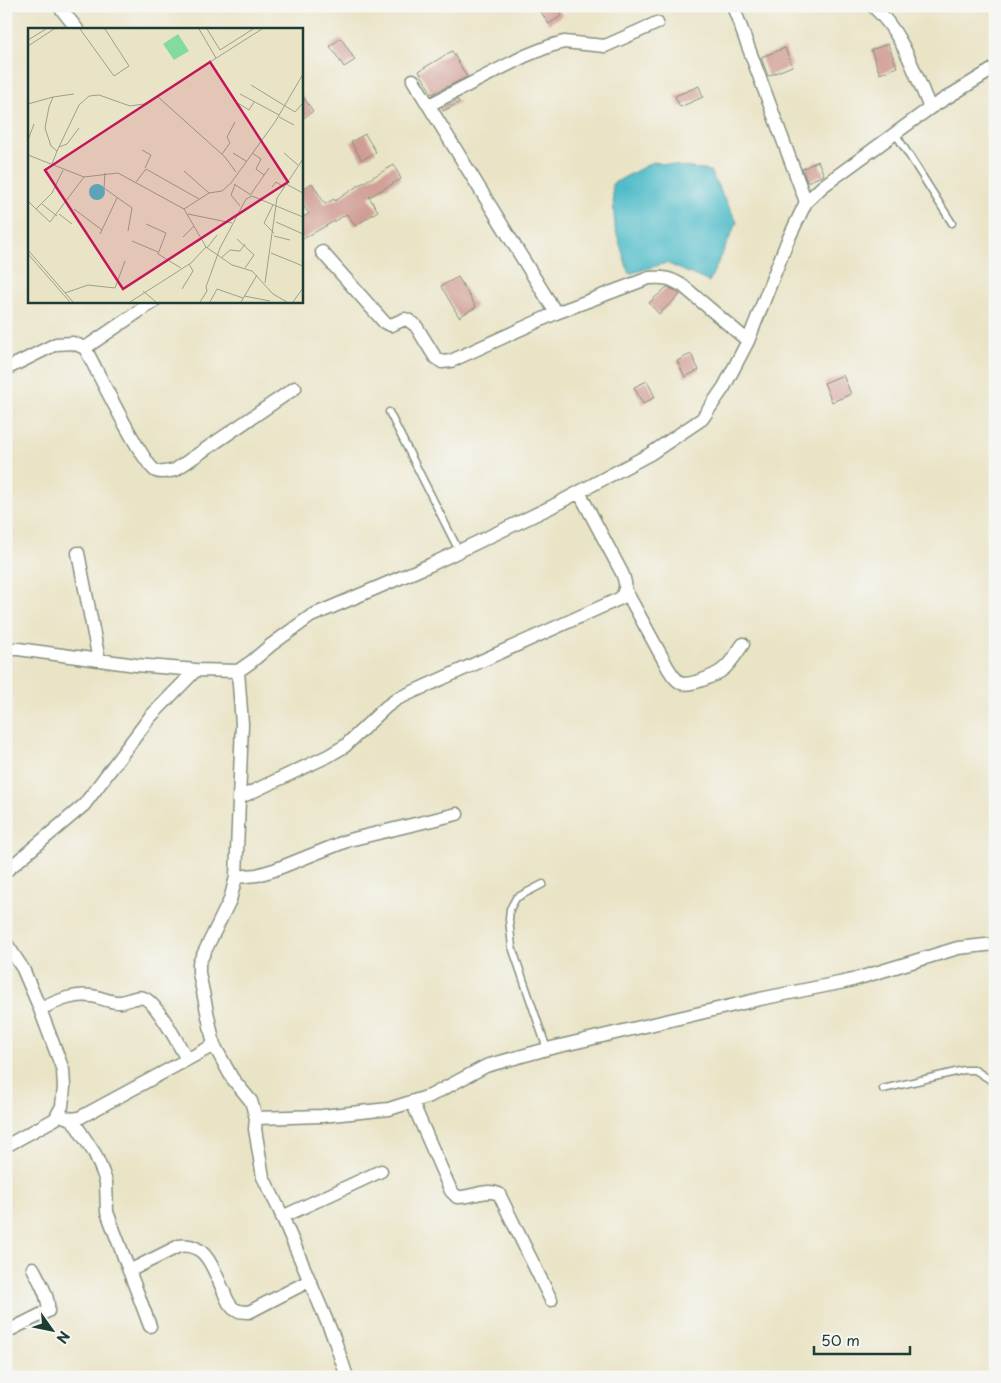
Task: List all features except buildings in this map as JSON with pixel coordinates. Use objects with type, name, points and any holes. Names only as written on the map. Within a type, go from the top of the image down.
[{"type":"street","points":[[60,6],[76,28]]},
{"type":"street","points":[[733,6],[806,202]]},
{"type":"street","points":[[873,6],[887,19],[901,40],[930,108]]},
{"type":"street","points":[[429,105],[524,56],[550,46],[564,42],[605,46],[658,23]]},
{"type":"street","points":[[6,649],[196,670],[238,671],[271,644],[312,616],[459,551],[579,492],[650,454],[702,419],[724,387],[748,341],[787,242],[806,202],[823,186],[930,108],[995,68]]},
{"type":"street","points":[[414,80],[556,313]]},
{"type":"street","points":[[322,252],[384,322],[391,325],[404,319],[412,322],[434,357],[442,362],[451,361],[556,313],[649,278],[663,277],[683,286],[748,341]]},
{"type":"street","points":[[85,348],[153,302]]},
{"type":"street","points":[[6,369],[56,344],[73,343],[85,348],[125,424],[149,465],[157,472],[175,470],[295,388]]},
{"type":"street","points":[[579,492],[622,573],[626,583],[626,591],[668,668],[676,679],[681,683],[689,684],[719,673],[728,666],[743,644]]},
{"type":"street","points":[[78,553],[99,660]]},
{"type":"street","points":[[239,798],[345,746],[397,699],[614,602],[621,598],[626,591]]},
{"type":"street","points":[[6,871],[84,806],[150,717],[196,670]]},
{"type":"street","points":[[238,671],[242,724],[236,877],[230,900],[198,963],[199,973],[214,1045],[232,1078],[251,1101],[256,1118],[255,1129],[263,1177],[334,1338],[347,1377]]},
{"type":"street","points":[[236,877],[257,875],[274,870],[348,840],[457,814]]},
{"type":"street","points":[[6,943],[23,969],[40,1009],[62,1070],[64,1088],[62,1106],[54,1119],[6,1146]]},
{"type":"street","points":[[256,1118],[322,1116],[389,1110],[430,1096],[486,1066],[547,1049],[760,999],[849,981],[958,948],[995,944]]},
{"type":"street","points":[[40,1009],[65,998],[79,996],[90,995],[122,1002],[144,997],[157,1010],[187,1059]]},
{"type":"street","points":[[58,1113],[72,1119],[79,1118],[214,1045]]},
{"type":"street","points":[[412,1102],[451,1191],[457,1197],[485,1191],[499,1194],[551,1300]]},
{"type":"street","points":[[72,1119],[95,1154],[103,1173],[106,1182],[107,1212],[150,1326]]},
{"type":"street","points":[[282,1217],[381,1171]]},
{"type":"street","points":[[129,1271],[179,1246],[197,1247],[202,1251],[211,1266],[232,1307],[240,1312],[250,1312],[309,1281]]},
{"type":"street","points":[[6,1332],[48,1311],[42,1287],[33,1268]]},
{"type":"lane","points":[[895,133],[952,223]]},
{"type":"lane","points":[[389,412],[459,551]]},
{"type":"lane","points":[[543,884],[516,898],[510,909],[508,919],[512,946],[547,1049]]},
{"type":"lane","points":[[883,1089],[964,1070],[975,1070],[995,1083]]},
{"type":"water","points":[[653,162],[710,171],[737,222],[709,282],[666,263],[629,274],[615,228],[612,184]]}]
